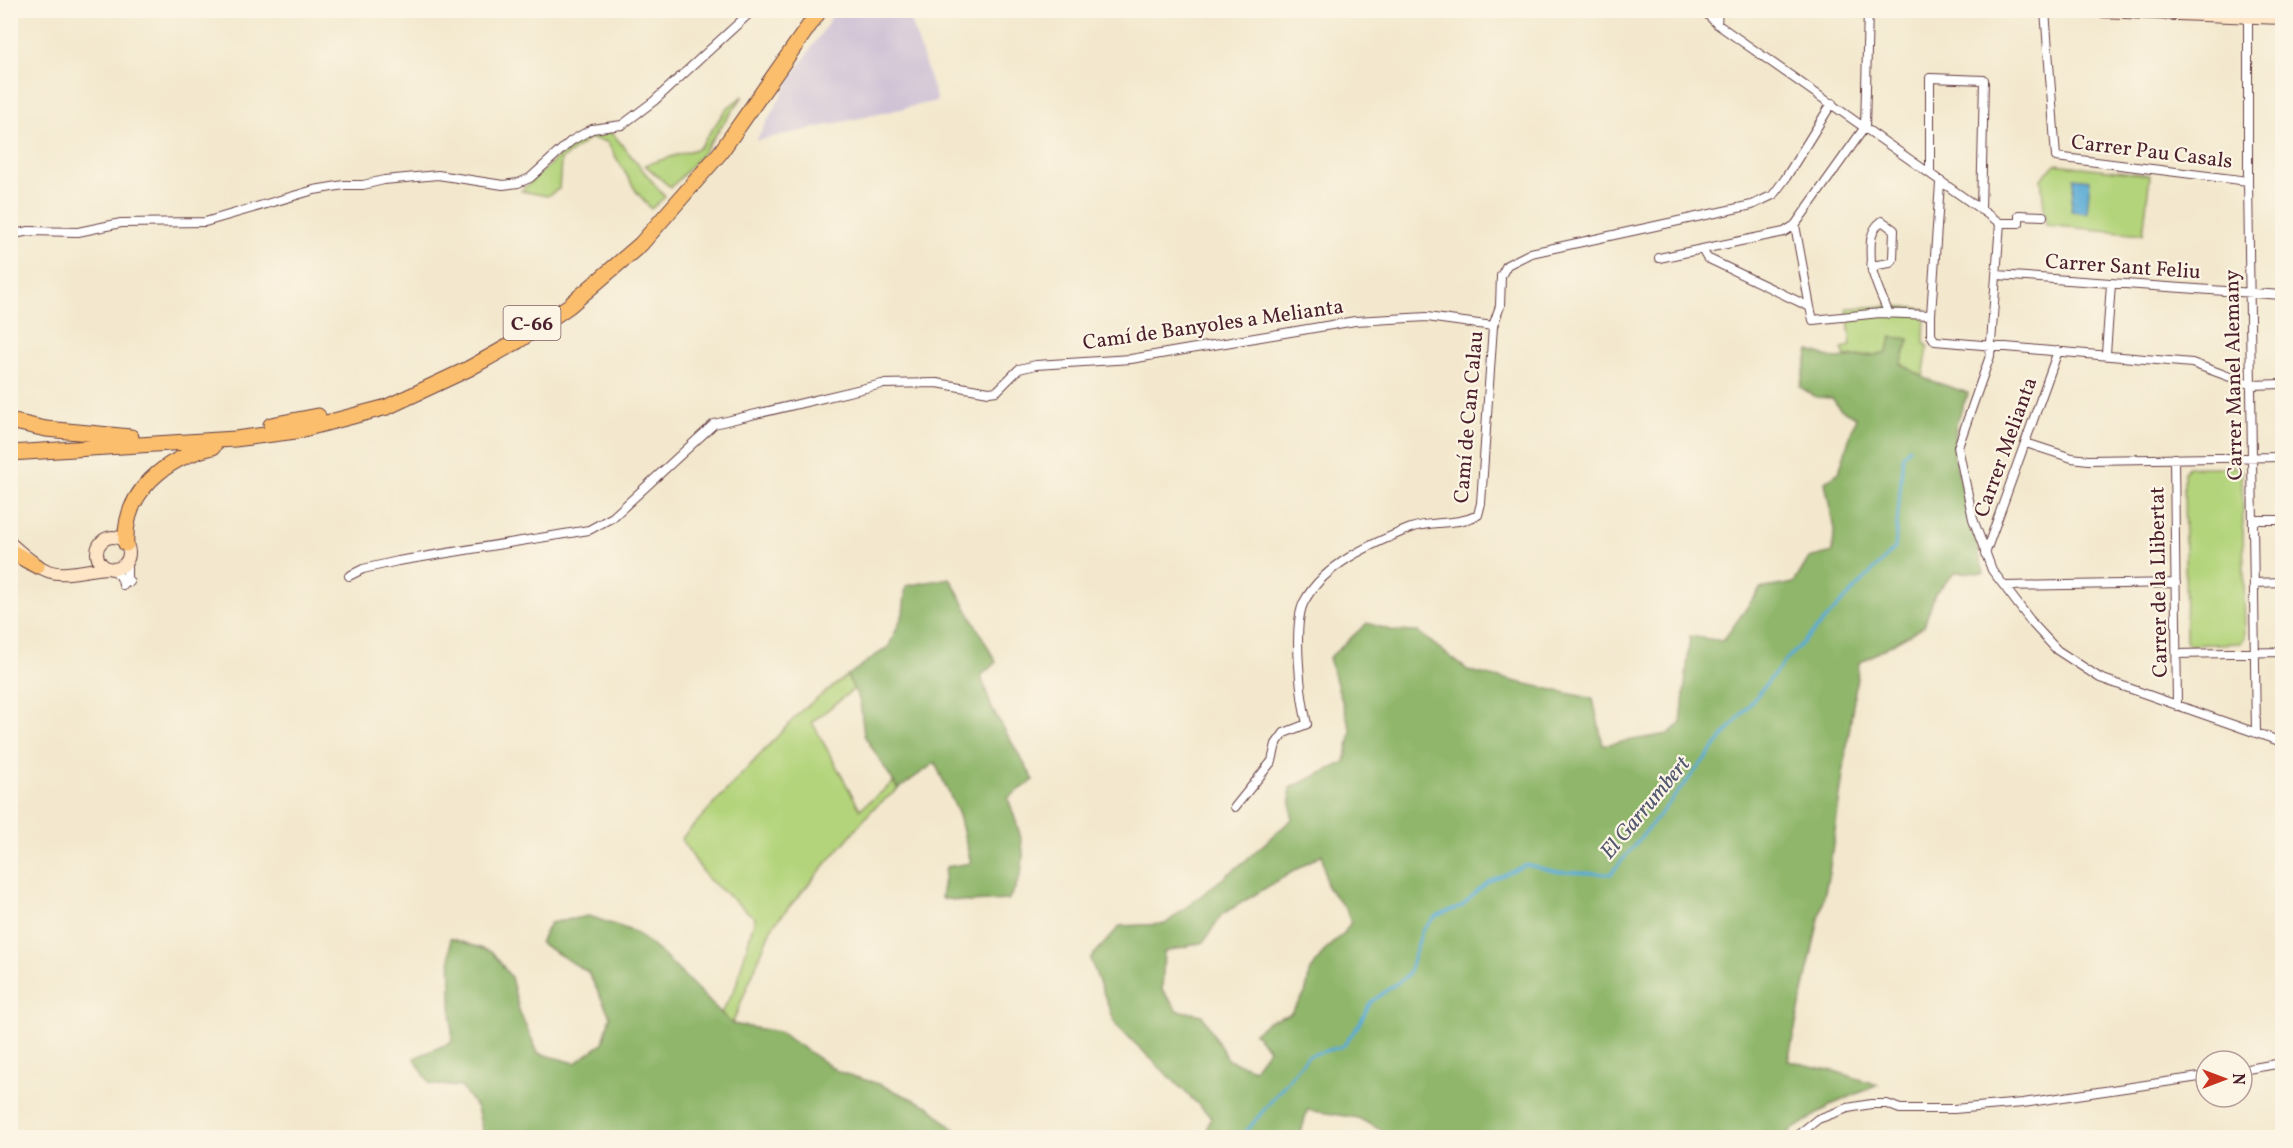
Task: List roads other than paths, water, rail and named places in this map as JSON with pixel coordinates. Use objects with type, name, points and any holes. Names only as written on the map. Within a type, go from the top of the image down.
[{"type":"highway","name":"C-66","points":[[10,445],[269,426],[342,410],[411,387],[465,363],[514,335],[591,280],[655,219],[714,148],[811,10]]},
{"type":"highway","name":"C-66","points":[[10,453],[253,437],[306,429],[387,407],[483,361],[569,306],[618,266],[688,193],[720,153],[820,10]]},
{"type":"highway","points":[[10,421],[46,429],[131,437]]},
{"type":"highway","points":[[126,544],[128,521],[148,482],[159,470],[184,455],[253,437]]},
{"type":"highway","points":[[10,551],[37,566]]},
{"type":"street","points":[[10,235],[29,231],[78,232],[121,223],[205,222],[314,190],[344,184],[363,185],[384,180],[438,175],[503,185],[530,178],[571,141],[592,129],[622,124],[654,101],[753,10]]},
{"type":"street","points":[[1703,10],[1717,24],[2000,223],[2019,223],[2019,215],[2043,216]]},
{"type":"street","points":[[1717,24],[1718,10]]},
{"type":"street","points":[[1659,258],[1703,251],[1784,232],[1795,225],[1865,127],[1868,10]]},
{"type":"street","name":"Carrer Pau Casals","points":[[2045,10],[2056,158],[2248,181]]},
{"type":"street","points":[[2073,10],[2283,18]]},
{"type":"street","name":"Carrer Manel Alemany","points":[[2248,17],[2249,293],[2256,733]]},
{"type":"street","points":[[1930,173],[1930,78],[1984,80],[1981,210]]},
{"type":"street","name":"Camí de Can Calau","points":[[1235,807],[1272,761],[1276,744],[1284,733],[1307,724],[1299,675],[1300,624],[1304,603],[1326,575],[1346,559],[1413,527],[1463,522],[1478,515],[1481,503],[1493,326],[1500,306],[1501,276],[1507,265],[1531,253],[1752,204],[1773,195],[1832,103]]},
{"type":"street","points":[[1940,183],[1931,315],[1932,335],[1935,341],[2192,363],[2252,385],[2283,384]]},
{"type":"street","points":[[1872,271],[1877,265],[1890,263],[1893,259],[1894,230],[1882,220],[1874,226],[1871,235],[1872,271],[1889,314]]},
{"type":"street","points":[[2000,223],[1998,275],[1991,345],[1958,447],[1972,519],[1985,554],[2033,624],[2057,650],[2078,665],[2100,678],[2283,742]]},
{"type":"street","points":[[1795,225],[1813,320],[1857,314],[1931,315]]},
{"type":"street","points":[[1703,251],[1707,258],[1810,307]]},
{"type":"street","name":"Carrer Sant Feliu","points":[[1998,275],[2283,295]]},
{"type":"street","points":[[2106,354],[2111,284]]},
{"type":"street","name":"Camí de Banyoles a Melianta","points":[[349,576],[363,569],[398,561],[589,530],[614,517],[714,424],[882,384],[938,383],[989,392],[997,391],[1019,369],[1036,365],[1131,359],[1355,321],[1427,317],[1493,326]]},
{"type":"street","name":"Carrer Melianta","points":[[1985,554],[2058,351]]},
{"type":"street","points":[[2026,443],[2072,458],[2283,457]]},
{"type":"street","name":"Carrer de la Llibertat","points":[[2174,458],[2177,706]]},
{"type":"street","points":[[2254,520],[2283,520]]},
{"type":"street","points":[[83,571],[100,543],[108,538],[118,538],[126,544],[129,554],[126,584],[99,562],[96,553]]},
{"type":"street","points":[[10,543],[37,566],[63,575],[109,569],[122,566],[127,561]]},
{"type":"street","points":[[2255,583],[2283,582]]},
{"type":"street","points":[[2005,586],[2176,583]]},
{"type":"street","points":[[2177,654],[2283,652]]},
{"type":"street","points":[[2254,1068],[2283,1063]]},
{"type":"street","points":[[1794,1137],[1818,1119],[1848,1108],[1871,1104],[1887,1104],[1900,1109],[1954,1109],[2023,1103],[2194,1078]]},
{"type":"water","points":[[2074,178],[2090,180],[2087,213],[2071,211]]},
{"type":"waterway","name":"El Garrumbert","points":[[1241,1138],[1308,1056],[1343,1046],[1358,1026],[1371,1002],[1408,975],[1422,931],[1436,916],[1461,907],[1488,882],[1526,865],[1559,872],[1611,874],[1786,660],[1895,548],[1903,456],[1909,448]]}]
